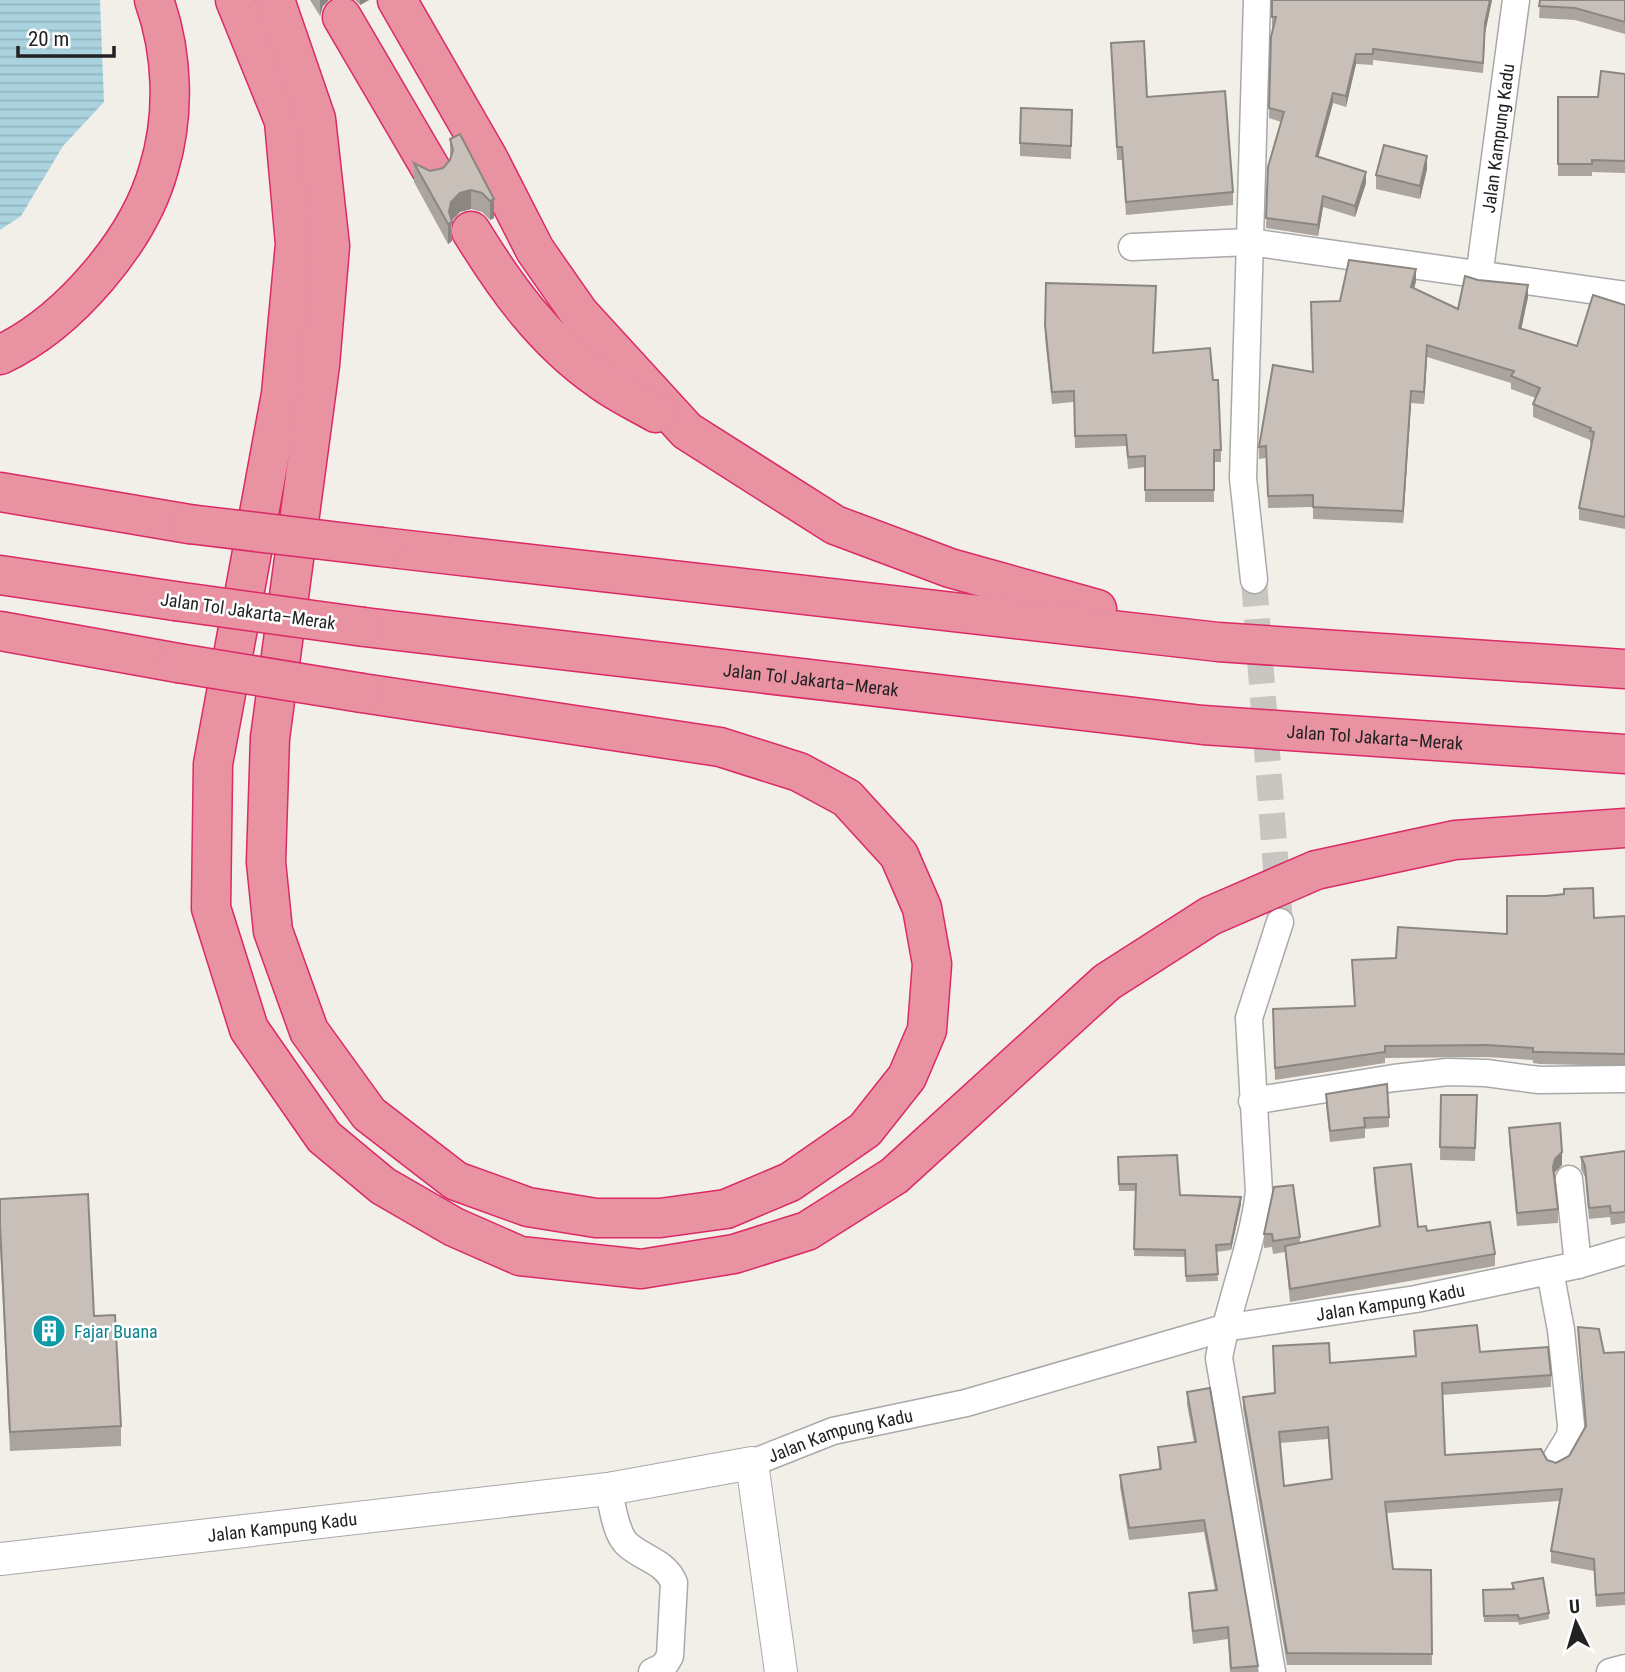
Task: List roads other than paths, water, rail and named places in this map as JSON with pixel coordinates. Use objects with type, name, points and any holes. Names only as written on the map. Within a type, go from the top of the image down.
[{"type":"highway","points":[[0,355],[20,345],[67,310],[107,265],[142,210],[159,170],[169,124],[169,73],[161,20],[154,0]]},
{"type":"highway","points":[[235,0],[284,121],[295,244],[281,394],[213,764],[211,908],[249,1029],[324,1137],[383,1186],[454,1227],[520,1256],[640,1269],[734,1254],[807,1231],[894,1177],[1107,982],[1210,916],[1317,870],[1455,840],[1581,829],[1625,828]]},
{"type":"highway","points":[[0,631],[178,663],[362,693],[720,747],[799,772],[847,798],[899,855],[922,908],[932,964],[927,1030],[907,1077],[865,1130],[790,1182],[726,1209],[660,1218],[596,1217],[528,1208],[456,1181],[369,1114],[309,1031],[274,931],[266,862],[270,738],[320,365],[330,246],[316,119],[275,0]]},
{"type":"highway","points":[[397,0],[488,158],[535,250],[579,313],[687,431]]},
{"type":"highway","points":[[342,18],[431,169]]},
{"type":"highway","points":[[471,231],[505,286],[542,331],[600,380],[687,431],[835,525],[950,568],[1218,642]]},
{"type":"highway","points":[[0,492],[189,524],[1218,642],[1625,669]]},
{"type":"highway","name":"Jalan Tol Jakarta–Merak","points":[[0,576],[364,627],[1203,725],[1625,754]]},
{"type":"street","points":[[1254,580],[1243,478],[1257,0]]},
{"type":"street","name":"Jalan Kampung Kadu","points":[[1479,277],[1516,0]]},
{"type":"street","points":[[1132,247],[1250,242],[1311,248],[1479,277],[1625,295]]},
{"type":"street","points":[[1272,1672],[1219,1358],[1224,1328],[1256,1214],[1259,1192],[1252,1101],[1250,1018],[1280,922]]},
{"type":"street","points":[[1252,1101],[1394,1077],[1448,1072],[1486,1073],[1539,1080],[1625,1079]]},
{"type":"street","points":[[1569,1179],[1578,1265]]},
{"type":"street","name":"Jalan Kampung Kadu","points":[[0,1559],[608,1489],[752,1463],[833,1431],[965,1403],[1224,1328],[1416,1299],[1578,1265],[1625,1251]]},
{"type":"street","points":[[1550,1271],[1571,1425],[1570,1436],[1556,1460]]},
{"type":"street","points":[[752,1463],[781,1672]]},
{"type":"street","points":[[608,1489],[619,1534],[628,1545],[670,1572],[674,1583],[670,1656],[664,1666],[652,1672]]},
{"type":"street","points":[[1610,1672],[1625,1668]]},
{"type":"water","points":[[0,0],[100,0],[104,102],[63,146],[21,216],[0,230]]},
{"type":"tunnel","points":[[1254,580],[1280,922]]},
{"type":"place","name":"Fajar Buana","points":[[49,1331]]}]
